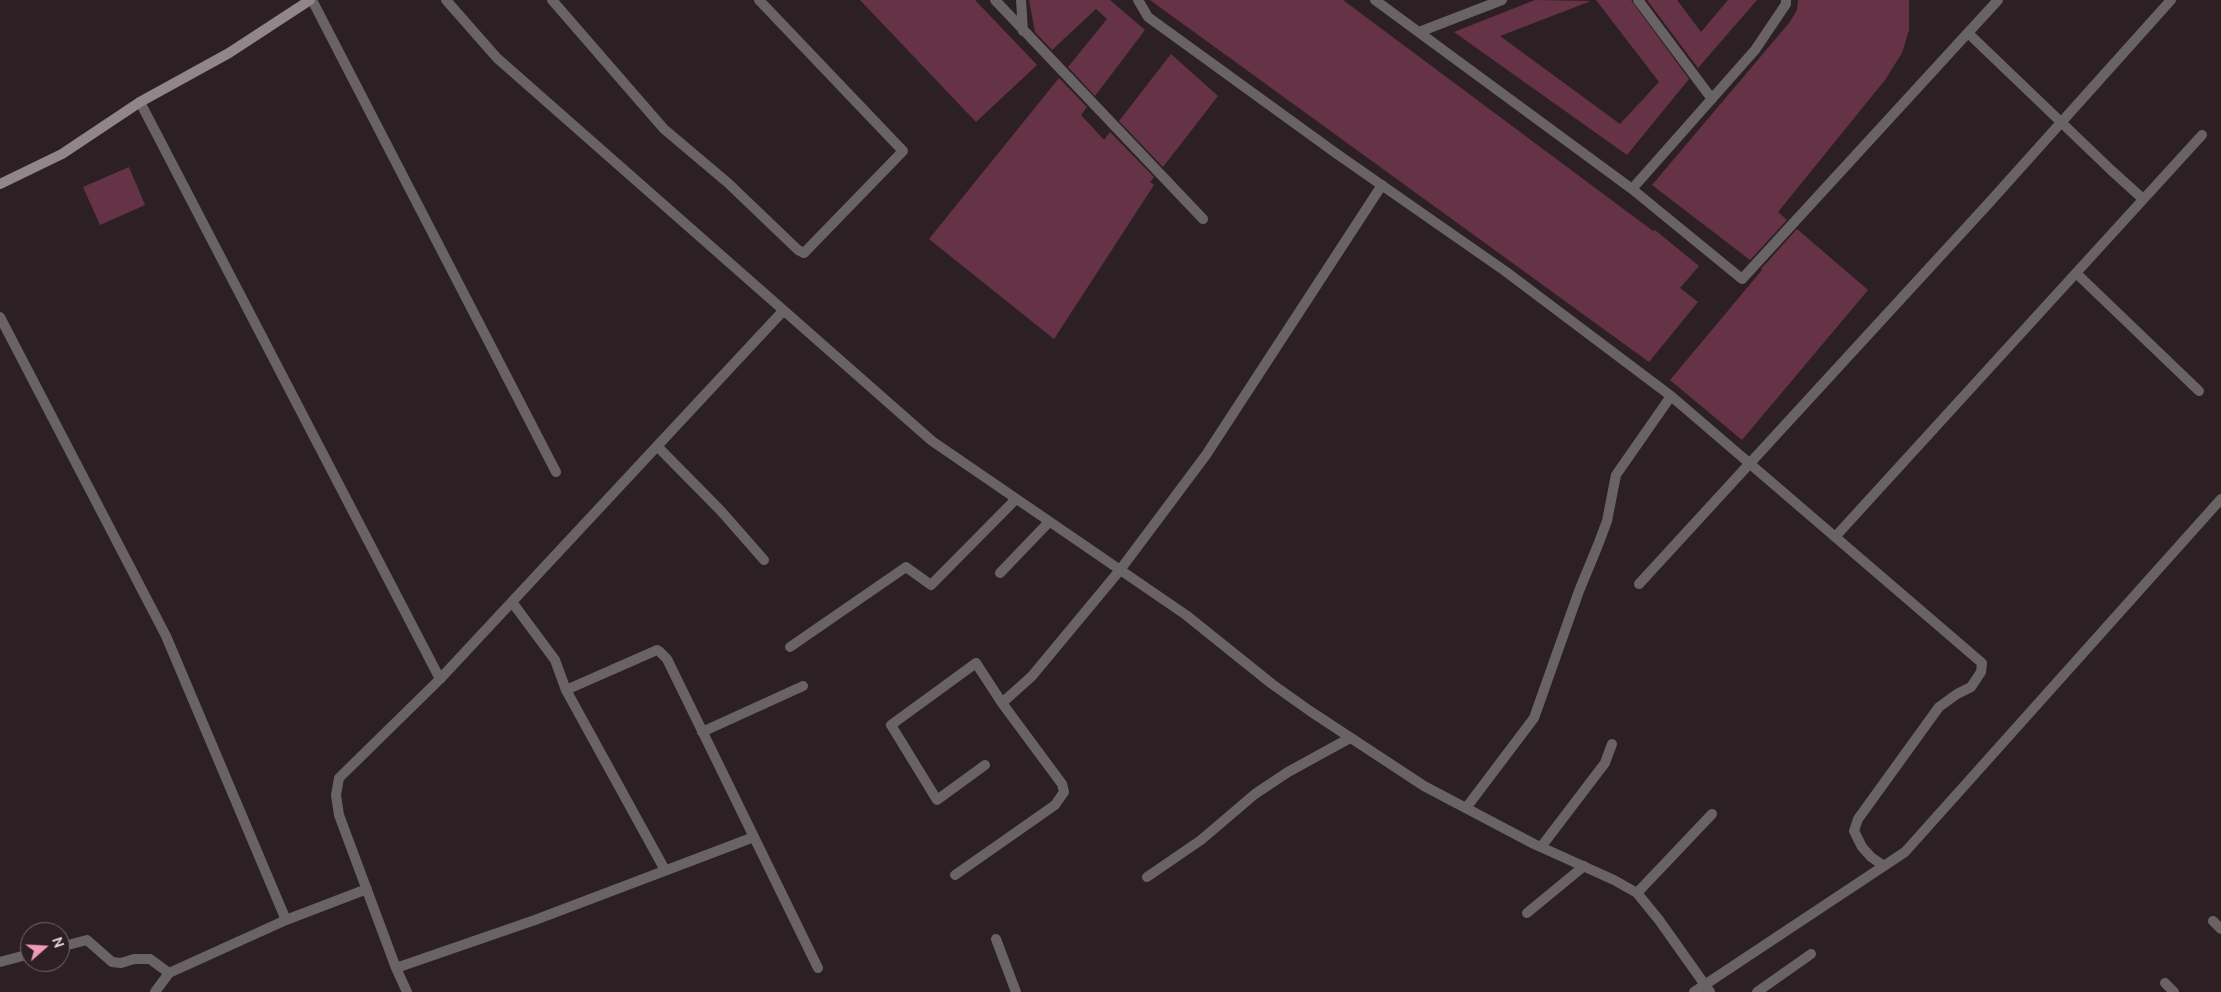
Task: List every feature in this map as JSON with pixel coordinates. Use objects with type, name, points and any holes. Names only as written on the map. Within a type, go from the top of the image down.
[{"type":"street","points":[[0,184],[62,154],[140,102],[229,52],[311,0],[556,472]]},
{"type":"street","points":[[446,0],[497,58],[932,441],[1186,616],[1272,684],[1424,786],[1541,847],[1614,880],[1637,893],[1659,920],[1708,989]]},
{"type":"street","points":[[552,0],[664,129],[728,183],[798,250],[804,253],[903,151],[759,0]]},
{"type":"street","points":[[995,0],[1023,32],[1203,219]]},
{"type":"street","points":[[1021,0],[1023,32]]},
{"type":"street","points":[[1138,0],[1148,17],[1505,271],[1671,396],[1982,663],[1981,672],[1971,687],[1957,694],[1940,707],[1858,819],[1854,831],[1862,847],[1871,857],[1884,866]]},
{"type":"street","points":[[1375,0],[1632,189],[1742,279],[1998,0]]},
{"type":"street","points":[[1419,32],[1502,0]]},
{"type":"street","points":[[1638,0],[1712,99]]},
{"type":"street","points":[[1632,189],[1755,50],[1786,4],[1786,0]]},
{"type":"street","points":[[1639,584],[2171,0]]},
{"type":"street","points":[[1968,33],[2144,199]]},
{"type":"street","points":[[140,102],[440,679]]},
{"type":"street","points":[[1835,537],[2202,134]]},
{"type":"street","points":[[1002,703],[1032,676],[1120,570],[1206,455],[1382,185]]},
{"type":"street","points":[[2076,273],[2199,391]]},
{"type":"street","points":[[407,992],[396,968],[339,814],[336,795],[339,778],[440,679],[783,311]]},
{"type":"street","points":[[0,317],[166,636],[286,920]]},
{"type":"street","points":[[1466,808],[1534,718],[1579,591],[1607,521],[1616,474],[1671,396]]},
{"type":"street","points":[[657,446],[764,560]]},
{"type":"street","points":[[790,647],[906,567],[931,585],[1016,499]]},
{"type":"street","points":[[1694,992],[1708,989],[1905,852],[2221,500]]},
{"type":"street","points":[[1000,573],[1049,522]]},
{"type":"street","points":[[512,602],[555,660],[566,690],[665,870]]},
{"type":"street","points":[[566,690],[657,650],[667,660],[818,968]]},
{"type":"street","points":[[955,874],[1055,805],[1064,792],[1062,784],[1002,703],[976,663],[891,725],[937,800],[985,765]]},
{"type":"street","points":[[702,732],[803,686]]},
{"type":"street","points":[[1147,877],[1220,826],[1255,794],[1288,772],[1350,738]]},
{"type":"street","points":[[1541,847],[1605,763],[1612,744]]},
{"type":"street","points":[[1637,893],[1712,814]]},
{"type":"street","points":[[396,968],[535,920],[754,837]]},
{"type":"street","points":[[1527,913],[1584,866]]},
{"type":"street","points":[[156,992],[169,973],[286,920],[367,890]]},
{"type":"street","points":[[996,939],[1016,992]]},
{"type":"street","points":[[70,944],[87,940],[112,962],[121,963],[134,959],[150,959],[169,973]]},
{"type":"street","points":[[1757,992],[1811,954]]},
{"type":"street","points":[[0,962],[20,957]]},
{"type":"street","points":[[2165,983],[2174,992]]},
{"type":"building","points":[[860,0],[975,0],[1037,65],[976,122]]},
{"type":"building","points":[[1029,0],[1110,0],[1145,30],[1095,96],[1068,67],[1107,19],[1096,9],[1052,50],[1035,32]]},
{"type":"building","points":[[1150,0],[1343,0],[1653,231],[1655,230],[1699,266],[1680,288],[1698,302],[1649,362]]},
{"type":"building","points":[[1535,0],[1591,1],[1500,36],[1620,124],[1659,82],[1596,0],[1631,0],[1689,79],[1627,155],[1454,32]]},
{"type":"building","points":[[1647,0],[1677,0],[1701,32],[1728,0],[1757,0],[1698,68]]},
{"type":"building","points":[[1798,0],[1909,0],[1909,30],[1902,53],[1885,80],[1778,212],[1787,220],[1750,260],[1652,185],[1789,23],[1797,10]]},
{"type":"building","points":[[1171,54],[1218,96],[1163,167],[1119,121]]},
{"type":"building","points":[[1059,78],[1087,107],[1081,115],[1104,140],[1110,132],[1154,177],[1150,182],[1154,185],[1054,339],[929,239]]},
{"type":"building","points":[[129,167],[145,205],[100,225],[83,187]]},
{"type":"building","points":[[1797,229],[1868,290],[1742,440],[1670,380],[1761,269]]}]
